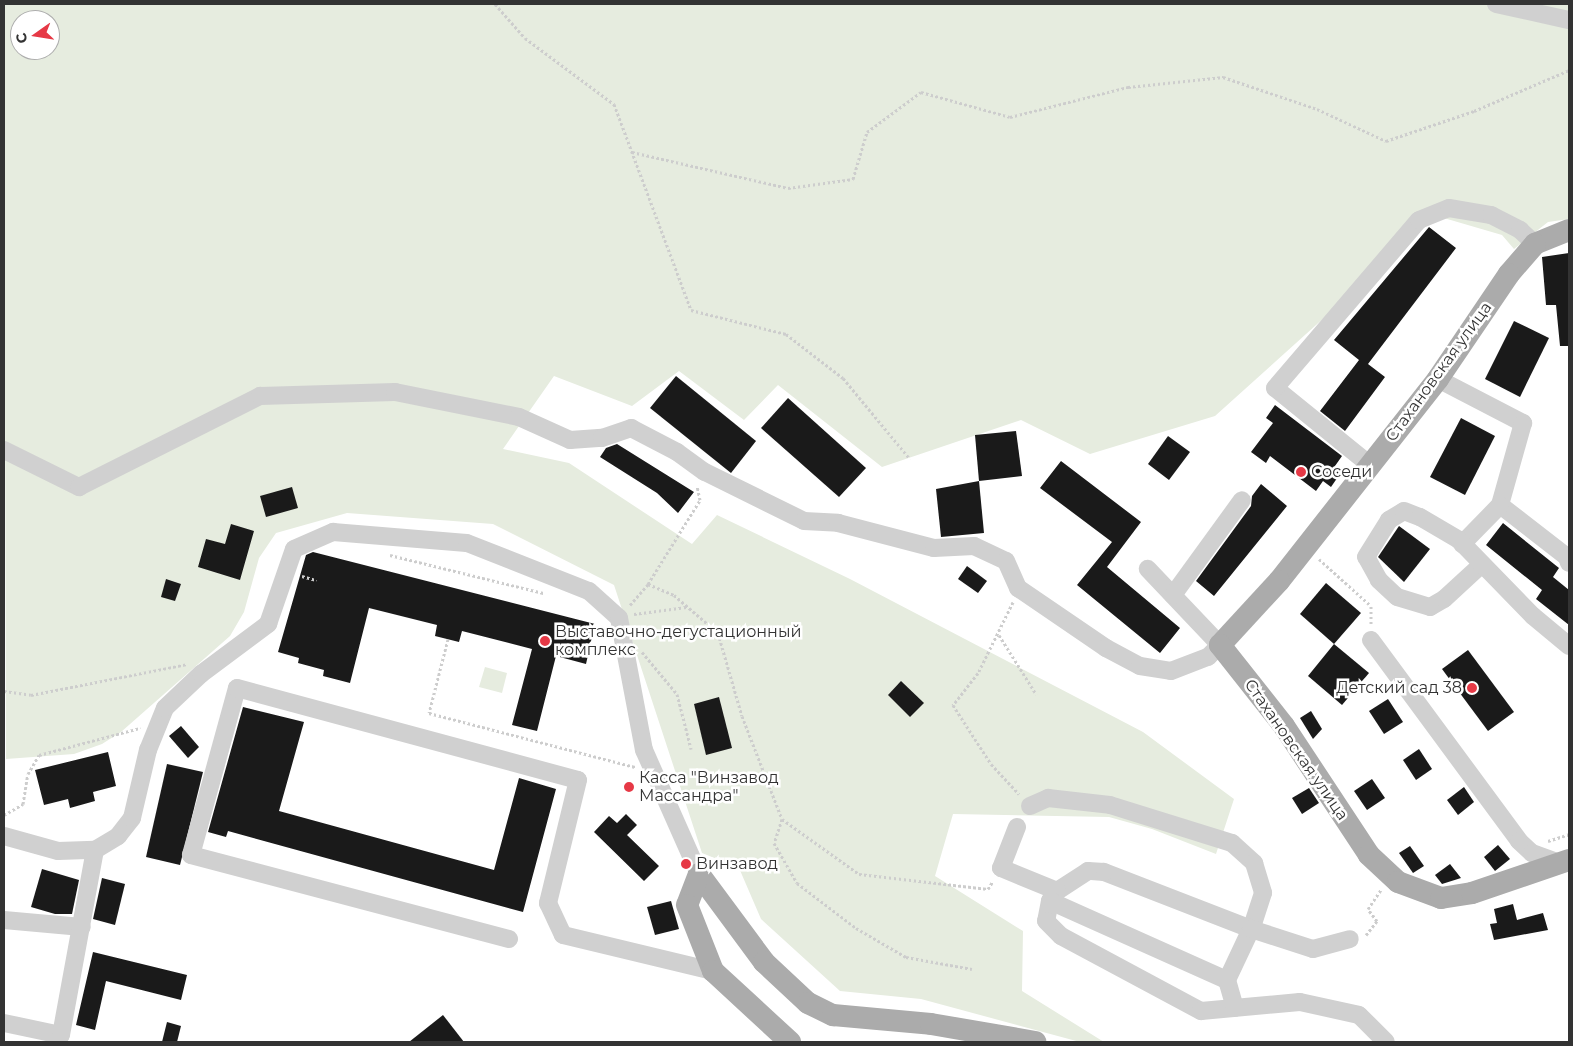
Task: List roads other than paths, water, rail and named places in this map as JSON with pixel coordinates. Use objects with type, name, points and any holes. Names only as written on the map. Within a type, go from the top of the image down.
[{"type":"main road","name":"Стахановская улица","points":[[1564,861],[1472,893],[1441,898],[1390,877],[1369,856],[1284,726],[1220,645],[1306,547],[1438,378],[1509,274],[1535,244],[1569,230]]},
{"type":"main road","points":[[699,874],[686,905],[713,971],[790,1042]]},
{"type":"main road","points":[[699,874],[764,962],[808,1003],[825,1011],[865,1021],[931,1024],[1035,1042]]},
{"type":"street","points":[[1496,4],[1569,20]]},
{"type":"street","points":[[1370,465],[1275,388],[1419,220],[1450,208],[1491,215],[1520,230],[1535,244]]},
{"type":"street","points":[[1438,378],[1524,423],[1500,505],[1462,544]]},
{"type":"street","points":[[4,450],[79,487],[260,396],[395,392],[519,417],[570,440],[602,438],[631,428],[677,452],[704,472],[804,521],[838,523],[934,548],[974,546],[1006,561],[1018,588],[1106,648],[1140,666],[1171,671],[1208,657],[1220,645],[1148,569]]},
{"type":"street","points":[[1173,595],[1242,500]]},
{"type":"street","points":[[1500,505],[1567,557],[1569,563]]},
{"type":"street","points":[[1481,564],[1444,599],[1430,607],[1397,597],[1379,580],[1366,557],[1389,520],[1404,511],[1462,544],[1533,616],[1569,646]]},
{"type":"street","points":[[4,836],[58,851],[95,850],[118,836],[132,818],[160,722],[166,708],[206,671],[268,624],[294,550],[334,532],[467,543],[589,591],[621,620],[644,750],[652,772],[699,874]]},
{"type":"street","points":[[1371,640],[1519,841],[1532,853],[1564,861]]},
{"type":"street","points":[[509,939],[191,856],[237,688],[578,780],[548,903],[563,935],[713,971]]},
{"type":"street","points":[[1030,806],[1048,798],[1110,805],[1232,843],[1254,863],[1264,893],[1251,929],[1227,980],[1235,1008]]},
{"type":"street","points":[[1017,827],[1001,868],[1053,896],[1227,980]]},
{"type":"street","points":[[4,1022],[60,1039],[95,850]]},
{"type":"street","points":[[1350,939],[1313,949],[1251,929],[1104,872],[1088,871],[1053,896],[1046,922],[1061,936],[1201,1011],[1300,1002],[1359,1015],[1386,1042]]},
{"type":"street","points":[[4,920],[82,927]]},
{"type":"place","name":"Соседи","points":[[1301,472]]},
{"type":"place","name":"Выставочно-дегустационный комплекс","points":[[545,641]]},
{"type":"place","name":"Детский сад 38","points":[[1472,688]]},
{"type":"place","name":"Касса \"Винзавод Массандра\"","points":[[629,787]]},
{"type":"place","name":"Винзавод","points":[[686,864]]}]
